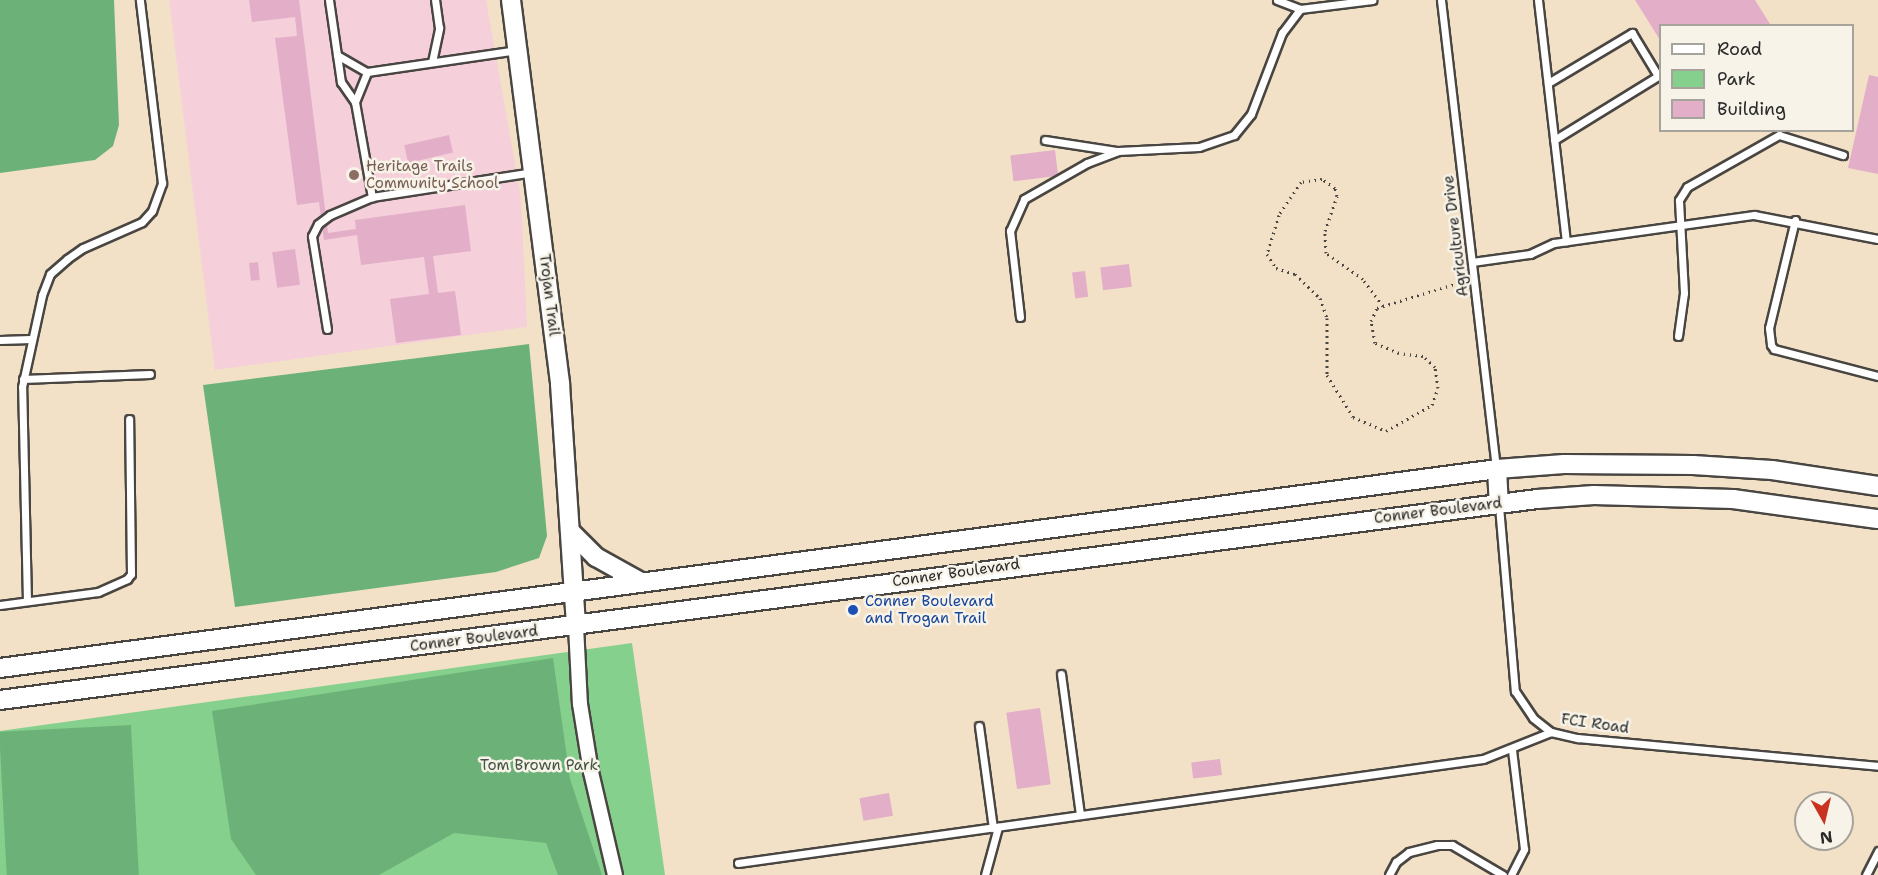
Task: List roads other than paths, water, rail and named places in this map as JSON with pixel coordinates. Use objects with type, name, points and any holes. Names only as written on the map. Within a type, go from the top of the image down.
[{"type":"main road","name":"Trojan Trail","points":[[511,0],[561,384],[576,591],[576,626]]},
{"type":"main road","points":[[0,668],[1497,469],[1564,464],[1693,465],[1772,470],[1878,486]]},
{"type":"main road","points":[[1497,469],[1499,504]]},
{"type":"main road","name":"Conner Boulevard","points":[[0,700],[576,626],[980,570],[1499,504],[1594,495],[1688,497],[1821,509],[1878,519]]},
{"type":"main road","points":[[572,533],[596,557],[642,582]]},
{"type":"street","points":[[576,626],[580,704],[591,772],[615,875]]},
{"type":"lane","points":[[27,601],[23,379],[31,339],[50,274],[83,248],[142,222],[160,197],[163,169],[140,0]]},
{"type":"lane","points":[[329,0],[341,82],[355,102],[372,198]]},
{"type":"lane","points":[[432,62],[439,28],[435,0]]},
{"type":"lane","points":[[1277,0],[1300,9],[1372,0]]},
{"type":"lane","name":"Agriculture Drive","points":[[1441,0],[1497,469]]},
{"type":"lane","points":[[1538,0],[1566,241]]},
{"type":"lane","points":[[1045,140],[1118,151],[1199,147],[1233,135],[1251,114],[1282,33],[1300,9]]},
{"type":"lane","points":[[1548,83],[1632,33],[1658,76],[1554,140]]},
{"type":"lane","points":[[337,55],[367,72],[517,50]]},
{"type":"lane","points":[[355,102],[367,72]]},
{"type":"lane","points":[[1678,336],[1684,293],[1678,227],[1679,200],[1687,187],[1779,135],[1843,154]]},
{"type":"lane","points":[[1020,316],[1010,231],[1016,212],[1024,199],[1087,163],[1118,151]]},
{"type":"lane","points":[[327,329],[312,236],[318,224],[330,215],[372,198],[533,172]]},
{"type":"lane","points":[[1472,262],[1530,254],[1566,241],[1678,227],[1734,216],[1796,220],[1878,239]]},
{"type":"lane","points":[[1796,220],[1769,328],[1771,345],[1774,349],[1878,376]]},
{"type":"lane","points":[[0,340],[31,339]]},
{"type":"lane","points":[[23,379],[150,374]]},
{"type":"lane","points":[[0,605],[98,592],[117,586],[131,574],[129,419]]},
{"type":"lane","name":"FCI Road","points":[[1499,504],[1515,691],[1533,717],[1551,732],[1578,738],[1878,766]]},
{"type":"lane","points":[[1061,674],[1080,815]]},
{"type":"lane","points":[[979,726],[995,827],[986,875]]},
{"type":"lane","points":[[738,863],[1483,759],[1512,750],[1551,732]]},
{"type":"lane","points":[[1511,875],[1524,849],[1512,750]]},
{"type":"lane","points":[[1389,875],[1396,862],[1409,852],[1437,845],[1452,845],[1503,875]]},
{"type":"lane","points":[[1878,851],[1868,872],[1878,873]]},
{"type":"place","name":"Heritage Trails Community School","points":[[354,175]]},
{"type":"place","name":"Conner Boulevard and Trogan Trail","points":[[853,610]]},
{"type":"park label","name":"Tom Brown Park","points":[[539,766]]}]
